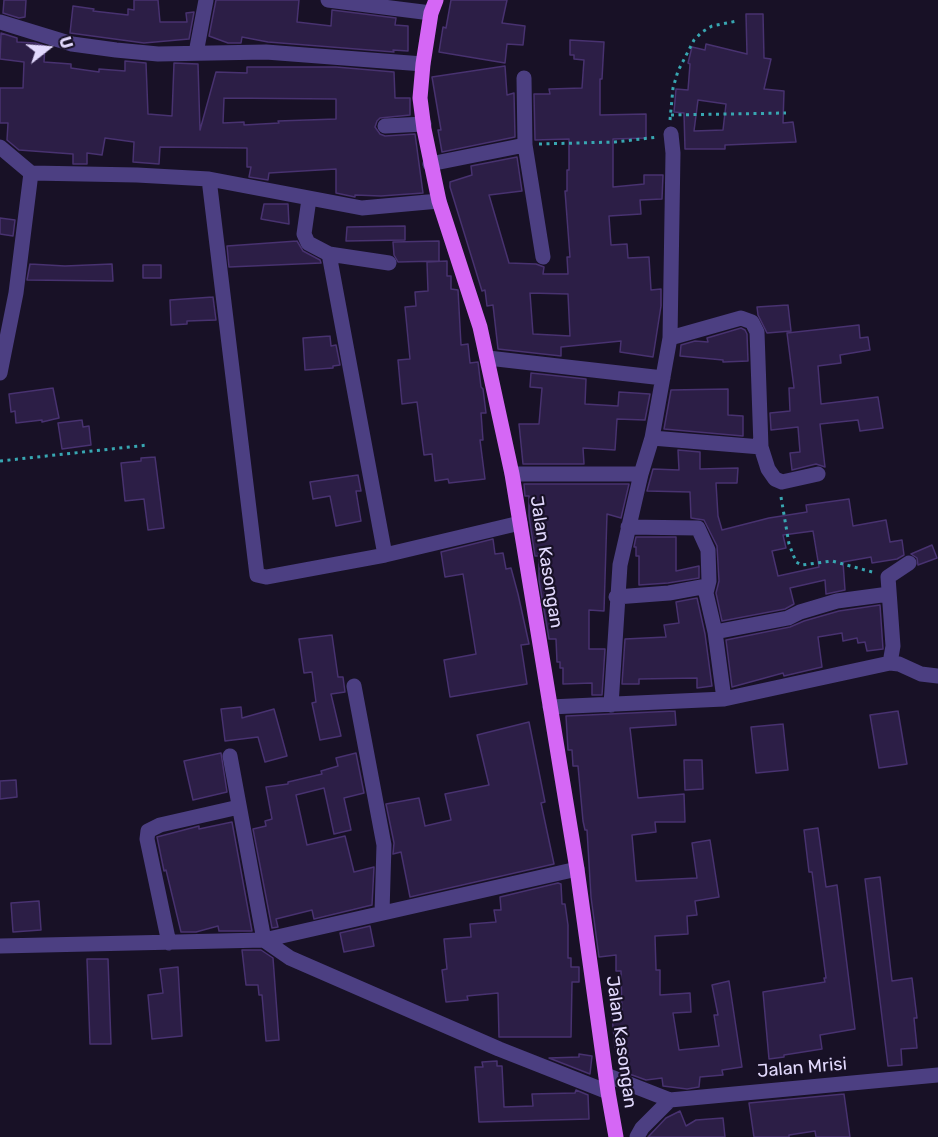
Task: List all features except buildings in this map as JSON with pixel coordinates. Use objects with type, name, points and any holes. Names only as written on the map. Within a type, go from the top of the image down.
[{"type":"main road","name":"Jalan Kasongan","points":[[434,7],[423,64],[420,98],[430,164],[439,201],[475,310],[488,358],[512,474],[577,869],[616,1137]]},
{"type":"street","points":[[196,53],[206,0]]},
{"type":"street","points":[[328,0],[434,7]]},
{"type":"street","points":[[0,22],[72,44],[158,54],[266,52],[423,64]]},
{"type":"street","points":[[525,78],[525,145],[543,257]]},
{"type":"street","points":[[385,126],[424,124]]},
{"type":"street","points":[[611,705],[616,597],[620,565],[640,474],[652,438],[670,338],[673,153],[671,134]]},
{"type":"street","points":[[430,164],[525,145]]},
{"type":"street","points":[[0,147],[31,174],[137,175],[209,179],[362,208],[439,201]]},
{"type":"street","points":[[0,373],[16,293],[31,174]]},
{"type":"street","points":[[209,179],[256,575],[266,577],[385,555],[520,523]]},
{"type":"street","points":[[309,199],[304,237],[308,243],[329,254],[389,263]]},
{"type":"street","points":[[329,254],[385,555]]},
{"type":"street","points":[[670,338],[741,318],[750,320],[757,332],[761,447],[768,469],[778,481],[785,482],[818,474]]},
{"type":"street","points":[[488,358],[663,378]]},
{"type":"street","points":[[652,438],[761,447]]},
{"type":"street","points":[[512,474],[640,474]]},
{"type":"street","points":[[628,527],[698,528],[704,537],[708,549],[706,593],[715,632],[724,699]]},
{"type":"street","points":[[890,663],[893,646],[888,577],[909,563]]},
{"type":"street","points":[[616,597],[669,593],[707,586]]},
{"type":"street","points":[[715,632],[788,618],[837,601],[889,594]]},
{"type":"street","points":[[550,707],[724,699],[890,663],[899,664],[921,675],[938,676]]},
{"type":"street","points":[[354,686],[384,845],[382,912]]},
{"type":"street","points":[[230,756],[264,940],[290,958],[499,1049],[608,1092]]},
{"type":"street","points":[[169,943],[147,839],[148,831],[160,825],[239,807]]},
{"type":"street","points":[[0,946],[264,940],[577,869]]},
{"type":"street","points":[[606,1075],[670,1100],[642,1128],[637,1137]]},
{"type":"street","name":"Jalan Mrisi","points":[[670,1100],[938,1075]]},
{"type":"path","points":[[525,145],[615,142],[671,134],[670,115],[673,88],[678,71],[694,40],[712,26],[737,21]]},
{"type":"path","points":[[670,115],[786,113]]},
{"type":"path","points":[[0,461],[148,445]]},
{"type":"path","points":[[778,481],[789,544],[796,562],[802,565],[832,561],[888,577]]}]
